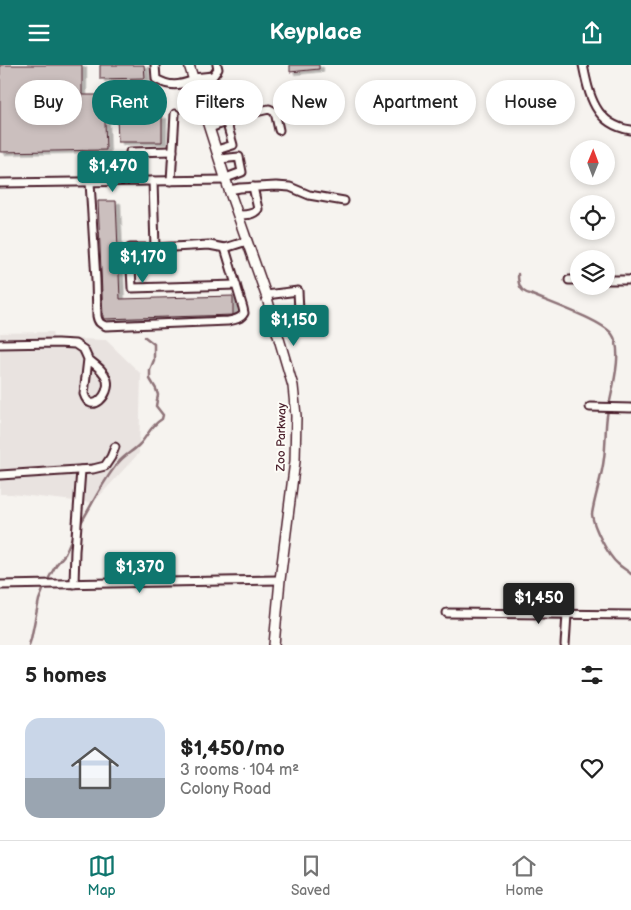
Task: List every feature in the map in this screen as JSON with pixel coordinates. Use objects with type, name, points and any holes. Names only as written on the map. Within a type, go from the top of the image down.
[{"type":"main road","name":"Zoo Parkway","points":[[189,65],[229,190],[266,295],[293,386],[296,416],[294,461],[274,645]]},
{"type":"street","points":[[155,65],[156,79],[166,85],[183,84],[193,79],[213,76],[218,69],[218,65]]},
{"type":"street","points":[[583,65],[591,99],[599,113],[612,124],[631,130]]},
{"type":"street","points":[[263,110],[269,109],[275,113],[279,130]]},
{"type":"street","points":[[171,181],[175,114]]},
{"type":"street","points":[[210,128],[218,125]]},
{"type":"street","points":[[219,155],[233,145],[227,125]]},
{"type":"street","points":[[130,152],[173,151]]},
{"type":"street","points":[[0,183],[226,179],[242,172],[239,157],[219,155]]},
{"type":"street","points":[[153,181],[156,248]]},
{"type":"street","points":[[90,182],[97,316],[101,324],[106,326],[235,320],[240,318],[244,313],[225,248]]},
{"type":"street","points":[[229,190],[253,187],[290,187],[309,195],[344,201]]},
{"type":"street","points":[[239,215],[252,214],[258,209],[253,187]]},
{"type":"street","points":[[236,285],[132,288],[130,248],[209,245],[225,248],[247,241]]},
{"type":"street","points":[[615,280],[631,280]]},
{"type":"street","points":[[266,295],[298,291],[299,311]]},
{"type":"street","points":[[4,344],[75,344],[84,350],[88,359],[101,369],[107,380],[103,398],[96,403],[91,403],[84,394],[88,359]]},
{"type":"street","points":[[590,407],[631,408]]},
{"type":"street","points":[[0,475],[93,469],[105,466],[116,447]]},
{"type":"street","points":[[74,584],[81,470]]},
{"type":"street","points":[[0,585],[280,581]]},
{"type":"street","points":[[446,613],[631,615]]},
{"type":"street","points":[[566,645],[567,614]]},
{"type":"shaded area","points":[[52,332],[53,338],[106,340],[141,374],[139,453],[93,503],[0,494],[0,333]]},
{"type":"building","points":[[0,65],[82,65],[82,80],[15,80],[15,125],[82,125],[82,95],[92,95],[92,125],[105,125],[106,150],[0,152]]},
{"type":"building","points":[[100,65],[144,65],[145,78],[100,79]]},
{"type":"building","points":[[290,65],[319,65],[319,69],[290,72]]},
{"type":"building","points":[[117,125],[162,125],[162,142],[118,142]]},
{"type":"building","points":[[98,201],[116,201],[120,299],[233,296],[233,315],[104,319]]},
{"type":"waterway","points":[[518,274],[519,284],[524,291],[597,323],[612,334],[616,342],[617,362],[607,416],[605,453],[592,514],[598,533],[610,555],[631,574]]},
{"type":"waterway","points":[[79,526],[112,470],[139,445],[154,425],[162,419],[163,415],[156,406],[158,395],[150,379],[150,370],[154,360],[154,344],[145,337]]},
{"type":"waterway","points":[[29,645],[39,600],[45,585],[56,565],[65,554],[74,533]]}]
